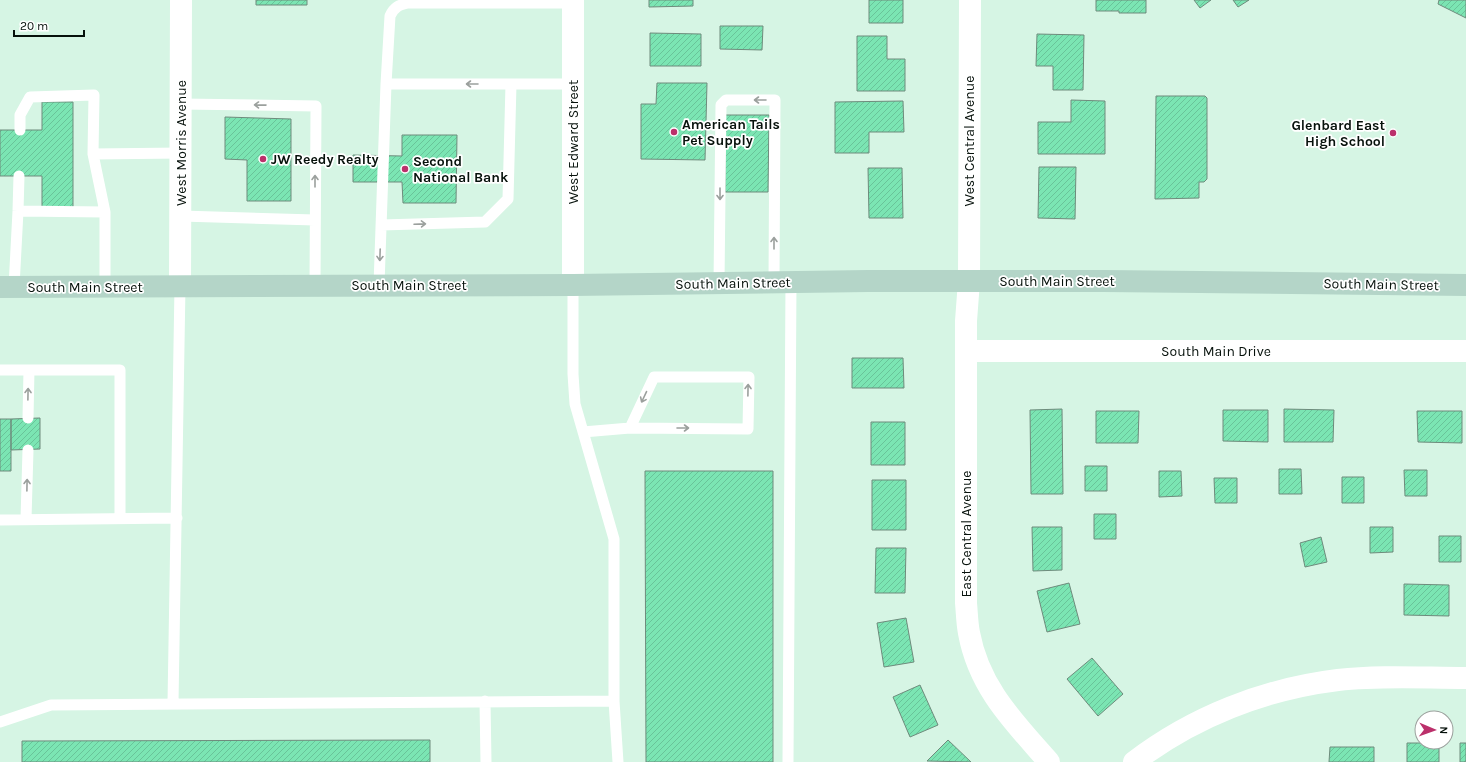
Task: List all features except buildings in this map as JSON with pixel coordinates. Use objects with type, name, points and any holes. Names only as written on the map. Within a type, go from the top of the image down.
[{"type":"main road","name":"South Main Street","points":[[7,287],[573,285],[969,281],[1466,285]]},
{"type":"street","name":"West Morris Avenue","points":[[180,286],[181,0]]},
{"type":"street","name":"West Central Avenue","points":[[969,281],[970,0]]},
{"type":"street","name":"West Edward Street","points":[[573,1],[573,285]]},
{"type":"street","name":"East Central Avenue","points":[[969,281],[966,321],[966,603],[968,633],[975,658],[990,690],[1000,705],[1049,762]]},
{"type":"street","name":"South Main Drive","points":[[966,351],[1466,351]]},
{"type":"street","points":[[1134,762],[1164,741],[1194,724],[1233,706],[1279,691],[1338,680],[1387,678],[1466,678]]},
{"type":"lane","points":[[379,285],[386,84],[390,16],[393,10],[400,5],[408,3],[573,1]]},
{"type":"lane","points":[[386,84],[573,84]]},
{"type":"lane","points":[[381,225],[484,222],[508,199],[511,84]]},
{"type":"lane","points":[[20,130],[20,115],[30,97],[94,95],[93,154],[105,212],[105,286]]},
{"type":"lane","points":[[719,283],[721,105],[726,100],[775,100],[782,282],[788,762]]},
{"type":"lane","points":[[181,104],[316,106],[315,286]]},
{"type":"lane","points":[[93,154],[181,153]]},
{"type":"lane","points":[[7,287],[18,211],[19,176]]},
{"type":"lane","points":[[18,211],[105,212]]},
{"type":"lane","points":[[181,216],[315,220]]},
{"type":"lane","points":[[573,285],[573,374],[575,404],[614,539],[614,701],[618,762]]},
{"type":"lane","points":[[173,703],[180,286]]},
{"type":"lane","points":[[0,370],[120,370],[120,518]]},
{"type":"lane","points":[[28,418],[29,370]]},
{"type":"lane","points":[[583,432],[630,428],[748,429],[749,377],[654,377],[630,428]]},
{"type":"lane","points":[[26,519],[28,450]]},
{"type":"lane","points":[[0,520],[177,518]]},
{"type":"lane","points":[[0,722],[51,705],[614,701]]},
{"type":"lane","points":[[485,702],[486,762]]},
{"type":"place","name":"American Tails Pet Supply","points":[[674,132]]},
{"type":"place","name":"Glenbard East High School","points":[[1393,133]]},
{"type":"place","name":"JW Reedy Realty","points":[[263,159]]},
{"type":"place","name":"Second National Bank","points":[[405,169]]}]
